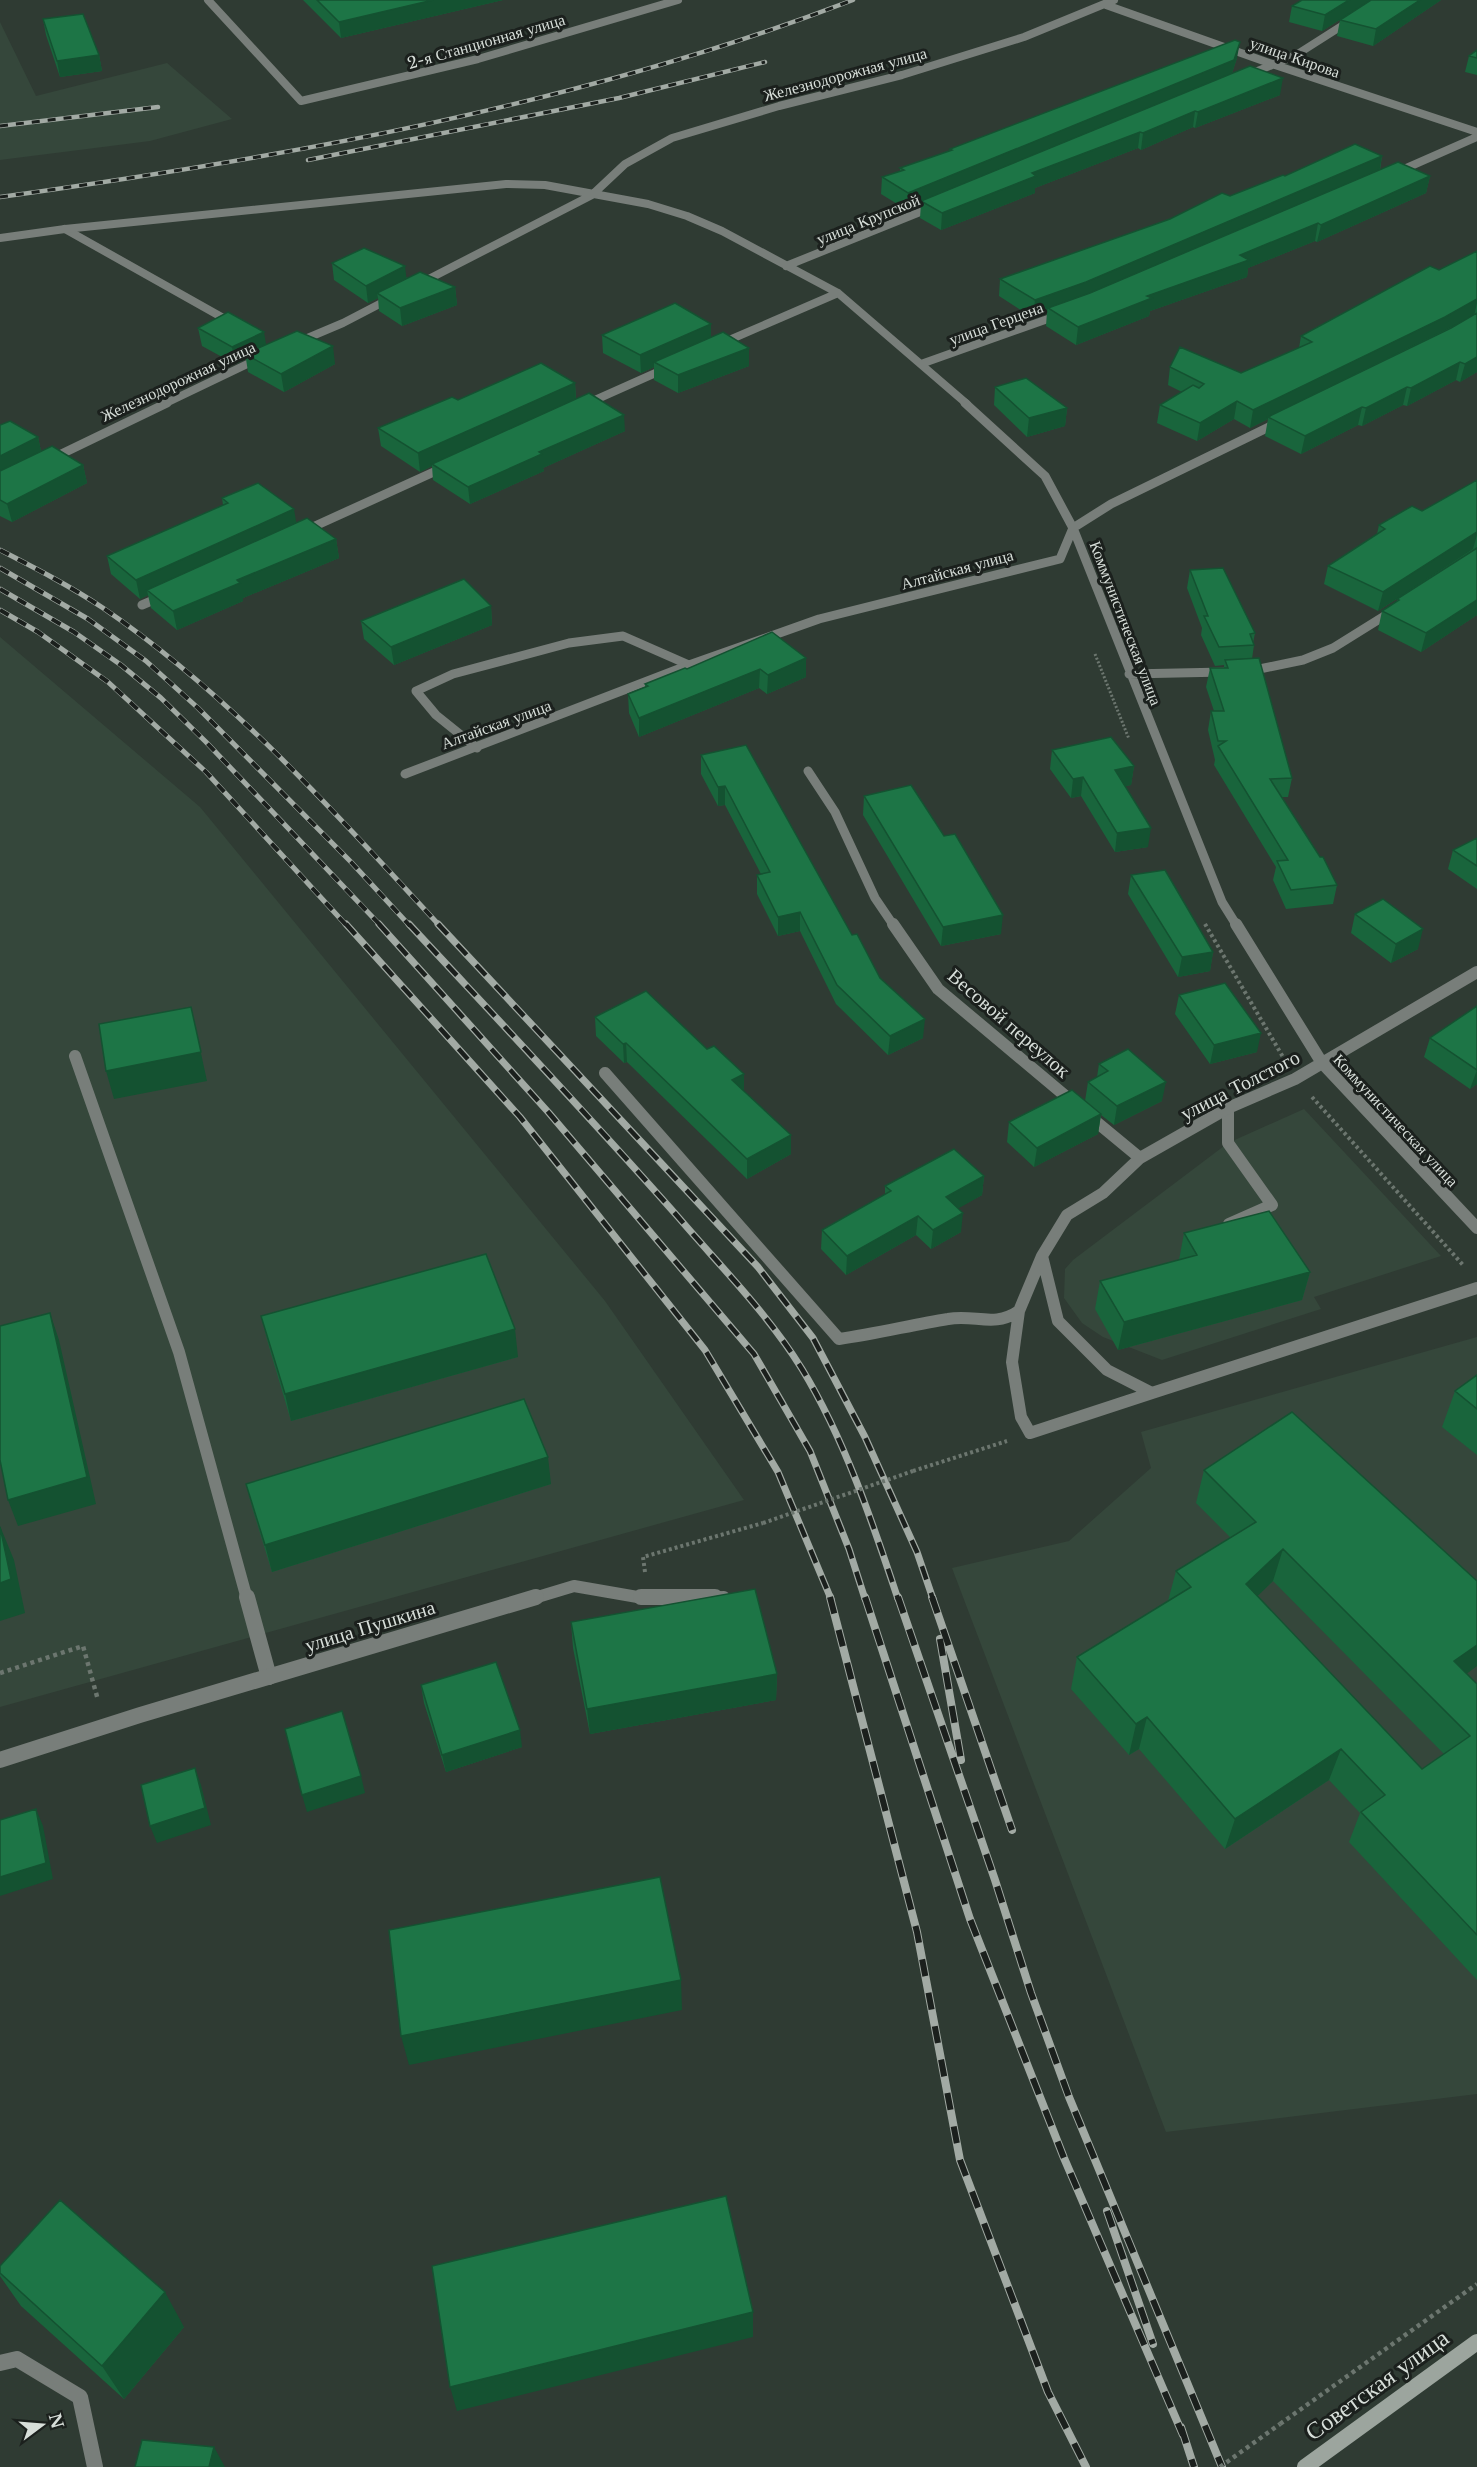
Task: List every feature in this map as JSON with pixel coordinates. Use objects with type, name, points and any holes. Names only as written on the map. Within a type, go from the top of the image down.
[{"type":"main road","name":"Советская улица","points":[[1305,2467],[1477,2342]]},
{"type":"street","name":"2-я Станционная улица","points":[[208,0],[301,101],[478,59],[678,0]]},
{"type":"street","name":"Железнодорожная улица","points":[[415,286],[592,195],[625,164],[672,138],[778,106],[902,75],[1024,37],[1114,0]]},
{"type":"street","name":"улица Кирова","points":[[1106,5],[1272,64],[1468,126],[1477,132]]},
{"type":"street","points":[[1240,79],[1296,55],[1363,12]]},
{"type":"street","points":[[1391,174],[1477,137]]},
{"type":"street","points":[[0,238],[64,229],[506,184],[545,185],[593,192]]},
{"type":"street","name":"Коммунистическая улица","points":[[593,192],[687,216],[722,231],[838,293],[1045,476],[1073,528],[1129,674],[1222,902],[1322,1063],[1477,1228]]},
{"type":"street","name":"улица Крупской","points":[[786,266],[948,201]]},
{"type":"street","points":[[64,229],[238,327]]},
{"type":"street","points":[[290,345],[343,323],[405,291]]},
{"type":"street","points":[[713,347],[838,293]]},
{"type":"street","name":"улица Герцена","points":[[921,364],[1076,309]]},
{"type":"street","name":"Железнодорожная улица","points":[[41,464],[269,354]]},
{"type":"street","points":[[569,412],[683,361]]},
{"type":"street","points":[[1073,528],[1111,504],[1285,419]]},
{"type":"street","points":[[292,536],[453,464]]},
{"type":"street","name":"Алтайская улица","points":[[405,774],[689,665],[819,619],[1060,559],[1073,528]]},
{"type":"street","points":[[142,605],[174,590]]},
{"type":"street","points":[[1129,674],[1246,672],[1303,660],[1333,648],[1402,604]]},
{"type":"street","points":[[477,748],[436,716],[416,691],[453,674],[569,643],[623,636],[689,665]]},
{"type":"street","name":"Весовой переулок","points":[[808,771],[835,812],[875,898],[938,989],[1140,1158]]},
{"type":"street","name":"улица Толстого","points":[[1030,1433],[1021,1417],[1012,1362],[1019,1311],[1042,1256],[1067,1215],[1103,1193],[1140,1158],[1228,1108],[1295,1079],[1477,972]]},
{"type":"street","points":[[75,1056],[179,1352],[269,1677]]},
{"type":"street","points":[[604,1073],[839,1339],[878,1334],[951,1318],[1006,1320],[1019,1311]]},
{"type":"street","points":[[1224,1226],[1272,1205],[1228,1143],[1228,1108]]},
{"type":"street","points":[[1042,1256],[1058,1322],[1107,1370],[1152,1393]]},
{"type":"street","points":[[1030,1433],[1477,1288]]},
{"type":"street","name":"улица Пушкина","points":[[0,1760],[574,1586],[651,1599],[734,1597]]},
{"type":"street","points":[[0,2363],[16,2359],[80,2397],[95,2467]]},
{"type":"path","points":[[1091,644],[1133,749]]},
{"type":"path","points":[[1202,915],[1210,936],[1295,1079],[1469,1272]]},
{"type":"path","points":[[643,1557],[763,1523],[1030,1433]]},
{"type":"path","points":[[0,1673],[83,1646],[105,1728]]},
{"type":"path","points":[[1220,2467],[1477,2284]]},
{"type":"shaded area","points":[[0,22],[36,96],[167,63],[232,119],[150,141],[0,160]]},
{"type":"shaded area","points":[[0,637],[200,807],[605,1301],[744,1500],[0,1707]]},
{"type":"shaded area","points":[[1304,1109],[1441,1256],[1314,1297],[1321,1309],[1162,1360],[1103,1337],[1082,1323],[1064,1298],[1065,1269],[1073,1260],[1228,1143]]},
{"type":"shaded area","points":[[1477,1337],[1477,2094],[1166,2132],[952,1568],[1069,1541],[1151,1468],[1141,1432]]},
{"type":"building","points":[[317,0],[433,0],[339,22]]},
{"type":"building","points":[[1302,0],[1349,0],[1325,15],[1292,6]]},
{"type":"building","points":[[1371,0],[1420,0],[1376,29],[1340,20]]},
{"type":"building","points":[[83,14],[99,55],[57,61],[43,19]]},
{"type":"building","points":[[1235,40],[1240,42],[1234,60],[908,193],[882,177],[904,170],[900,168]]},
{"type":"building","points":[[1477,50],[1477,58],[1469,56]]},
{"type":"building","points":[[1250,66],[1283,78],[1143,133],[1140,132],[1032,173],[1036,176],[942,213],[921,201]]},
{"type":"building","points":[[1355,144],[1382,156],[1086,282],[1035,300],[1000,279],[1170,219],[1222,193],[1230,196],[1285,176]]},
{"type":"building","points":[[1398,162],[1430,176],[1321,225],[1318,223],[1240,255],[1249,260],[1147,296],[1152,298],[1078,327],[1048,308],[1090,293]]},
{"type":"building","points":[[364,248],[405,266],[366,286],[332,263]]},
{"type":"building","points":[[1477,251],[1477,299],[1445,317],[1253,410],[1237,401],[1200,423],[1160,405],[1193,385],[1199,388],[1204,384],[1170,367],[1180,347],[1241,373],[1312,342],[1301,336],[1430,266],[1439,270]]},
{"type":"building","points":[[420,272],[455,287],[400,308],[377,293]]},
{"type":"building","points":[[675,303],[711,324],[640,355],[602,335]]},
{"type":"building","points":[[228,312],[264,332],[232,347],[198,328]]},
{"type":"building","points":[[1477,313],[1477,357],[1465,364],[1460,362],[1411,388],[1407,387],[1366,408],[1362,407],[1305,436],[1268,417],[1451,328]]},
{"type":"building","points":[[297,331],[333,346],[281,374],[245,354]]},
{"type":"building","points":[[723,332],[749,348],[678,375],[654,362]]},
{"type":"building","points":[[541,363],[575,383],[418,453],[378,428],[452,397],[458,400]]},
{"type":"building","points":[[1026,378],[1067,408],[1029,418],[995,387]]},
{"type":"building","points":[[589,393],[624,415],[539,452],[542,454],[468,487],[432,464]]},
{"type":"building","points":[[10,421],[38,437],[0,456],[0,425]]},
{"type":"building","points":[[52,446],[83,465],[7,504],[0,500],[0,471]]},
{"type":"building","points":[[1477,480],[1477,532],[1383,592],[1328,566],[1385,529],[1379,525],[1412,506],[1422,511]]},
{"type":"building","points":[[258,483],[294,509],[136,580],[107,556],[228,503],[222,498]]},
{"type":"building","points":[[307,518],[336,539],[237,580],[240,583],[173,611],[147,590]]},
{"type":"building","points":[[1477,548],[1477,600],[1426,633],[1382,611],[1399,600],[1397,599]]},
{"type":"building","points":[[1223,568],[1255,633],[1250,634],[1254,645],[1219,647],[1204,616],[1208,616],[1190,570]]},
{"type":"building","points":[[464,579],[491,606],[391,647],[361,621]]},
{"type":"building","points":[[772,632],[806,658],[768,675],[760,669],[639,718],[628,694],[648,686],[645,684],[687,669]]},
{"type":"building","points":[[1259,658],[1292,778],[1270,779],[1320,857],[1323,857],[1337,885],[1291,890],[1277,861],[1288,860],[1218,746],[1226,741],[1218,741],[1211,711],[1224,711],[1210,668],[1228,668],[1225,660]]},
{"type":"building","points":[[1111,737],[1134,766],[1115,770],[1151,828],[1117,833],[1083,777],[1073,779],[1052,750]]},
{"type":"building","points":[[746,745],[852,935],[857,934],[880,978],[925,1019],[890,1036],[837,985],[800,912],[778,917],[757,875],[770,872],[725,786],[718,787],[701,755]]},
{"type":"building","points":[[911,785],[944,836],[955,834],[1003,915],[943,927],[864,796]]},
{"type":"building","points":[[1477,838],[1477,866],[1453,850]]},
{"type":"building","points":[[1165,870],[1213,952],[1182,957],[1131,875]]},
{"type":"building","points":[[1383,899],[1423,929],[1396,944],[1355,914]]},
{"type":"building","points":[[1225,983],[1261,1033],[1214,1045],[1179,995]]},
{"type":"building","points":[[646,991],[707,1049],[714,1046],[744,1074],[732,1080],[791,1135],[747,1159],[626,1043],[623,1044],[595,1017]]},
{"type":"building","points":[[1477,1006],[1477,1070],[1430,1038]]},
{"type":"building","points":[[191,1007],[201,1052],[106,1071],[99,1024]]},
{"type":"building","points":[[1128,1049],[1166,1082],[1117,1106],[1088,1082],[1108,1071],[1099,1064]]},
{"type":"building","points":[[1072,1090],[1101,1114],[1037,1148],[1009,1122]]},
{"type":"building","points":[[954,1149],[984,1176],[946,1197],[963,1213],[933,1230],[918,1216],[847,1256],[822,1230],[891,1191],[885,1186]]},
{"type":"building","points":[[1269,1211],[1310,1272],[1124,1322],[1100,1281],[1197,1255],[1184,1233]]},
{"type":"building","points":[[486,1254],[515,1329],[285,1394],[261,1316]]},
{"type":"building","points":[[50,1313],[87,1477],[8,1500],[0,1460],[0,1326]]},
{"type":"building","points":[[1477,1375],[1477,1409],[1455,1391]]},
{"type":"building","points":[[524,1399],[548,1457],[265,1545],[246,1484]]},
{"type":"building","points":[[1292,1412],[1477,1581],[1477,1645],[1454,1661],[1477,1684],[1477,1935],[1361,1812],[1385,1795],[1341,1749],[1235,1819],[1147,1717],[1136,1724],[1077,1657],[1191,1587],[1176,1571],[1256,1522],[1204,1470]],"holes":[[[1283,1549],[1470,1736],[1422,1769],[1246,1584]]]},
{"type":"building","points":[[0,1527],[11,1579],[0,1583]]},
{"type":"building","points":[[755,1589],[777,1674],[587,1709],[571,1622]]},
{"type":"building","points":[[496,1662],[520,1730],[442,1755],[421,1685]]},
{"type":"building","points":[[342,1711],[361,1776],[302,1795],[285,1729]]},
{"type":"building","points":[[195,1768],[205,1808],[150,1826],[141,1785]]},
{"type":"building","points":[[36,1809],[46,1863],[0,1877],[0,1820]]},
{"type":"building","points":[[660,1877],[681,1980],[401,2036],[389,1930]]},
{"type":"building","points":[[726,2196],[753,2312],[450,2387],[432,2266]]},
{"type":"building","points":[[60,2200],[165,2292],[102,2366],[0,2273],[0,2266]]},
{"type":"building","points":[[142,2440],[214,2447],[209,2467],[135,2467]]},
{"type":"railway","points":[[0,197],[216,164],[432,123],[539,98],[645,69],[750,37],[853,0]]},
{"type":"railway","points":[[308,160],[619,98],[765,62]]},
{"type":"railway","points":[[0,126],[158,107]]},
{"type":"railway","points":[[0,550],[103,608],[195,678],[280,757],[440,926]]},
{"type":"railway","points":[[0,568],[88,619],[146,661],[198,708],[351,862],[410,926]]},
{"type":"railway","points":[[0,589],[74,632],[121,665],[161,698],[206,742],[381,926]]},
{"type":"railway","points":[[0,610],[38,632],[108,682],[206,772],[347,926]]},
{"type":"railway","points":[[346,924],[520,1117],[705,1350],[778,1472],[831,1599]]},
{"type":"railway","points":[[379,924],[549,1113],[754,1354],[810,1451],[849,1549],[865,1599]]},
{"type":"railway","points":[[409,924],[646,1181],[744,1291],[789,1349],[817,1396],[844,1452],[868,1511],[898,1599]]},
{"type":"railway","points":[[438,924],[758,1267],[813,1338],[865,1437],[917,1552],[933,1599]]},
{"type":"railway","points":[[830,1597],[917,1932],[960,2160],[1048,2392],[1086,2467]]},
{"type":"railway","points":[[865,1597],[970,1919],[1064,2158],[1183,2435]]},
{"type":"railway","points":[[898,1597],[995,1880],[1031,1993],[1069,2097],[1222,2467]]},
{"type":"railway","points":[[932,1597],[1012,1830]]},
{"type":"railway","points":[[940,1639],[961,1760]]},
{"type":"railway","points":[[1107,2211],[1153,2344]]},
{"type":"railway","points":[[1181,2427],[1194,2467]]}]
